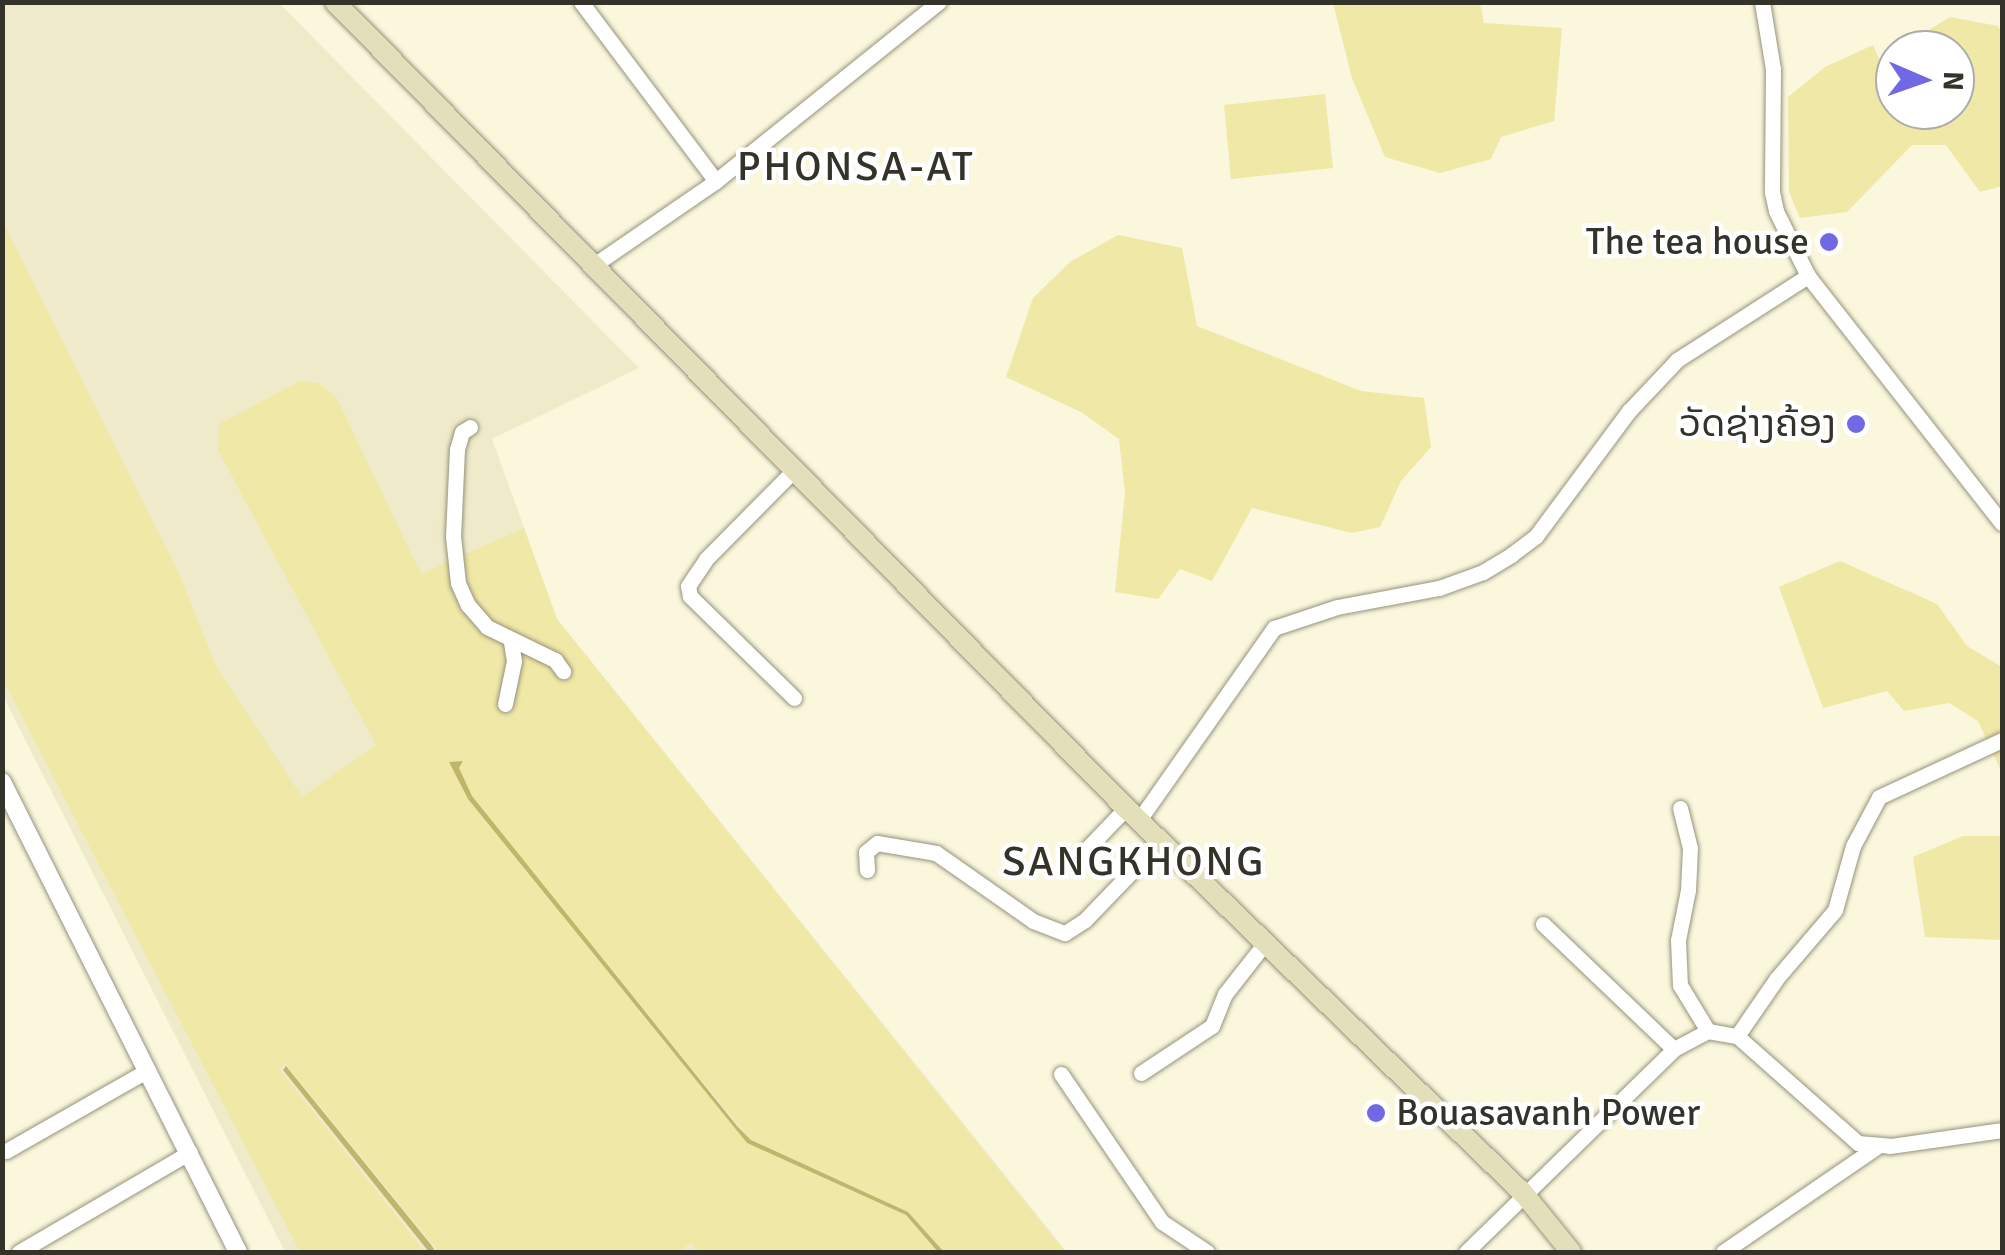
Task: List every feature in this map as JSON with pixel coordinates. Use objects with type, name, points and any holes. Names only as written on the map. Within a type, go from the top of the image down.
[{"type":"main road","points":[[336,2],[1132,814],[1524,1194],[1570,1252]]},
{"type":"street","points":[[580,2],[716,180]]},
{"type":"street","points":[[594,266],[716,180],[940,2]]},
{"type":"street","points":[[1762,2],[1773,69],[1772,192],[1776,211],[1808,276],[2002,523]]},
{"type":"street","points":[[1079,858],[1132,814],[1274,628],[1338,607],[1438,588],[1483,572],[1511,554],[1536,536],[1628,411],[1677,360],[1808,276]]},
{"type":"street","points":[[470,427],[462,432],[457,449],[454,536],[458,583],[468,606],[487,627],[510,642],[555,660],[563,671]]},
{"type":"street","points":[[794,469],[706,559],[688,586],[690,596],[794,698]]},
{"type":"street","points":[[505,704],[514,662],[510,642]]},
{"type":"street","points":[[1738,1036],[1777,978],[1835,910],[1853,846],[1879,797],[2002,740]]},
{"type":"street","points":[[2,782],[238,1252]]},
{"type":"street","points":[[1680,808],[1690,848],[1688,890],[1678,940],[1680,985],[1708,1031]]},
{"type":"street","points":[[867,870],[866,852],[877,843],[936,853],[1033,922],[1065,933],[1085,920],[1161,841]]},
{"type":"street","points":[[1543,924],[1674,1049]]},
{"type":"street","points":[[1141,1074],[1212,1026],[1225,994],[1265,943]]},
{"type":"street","points":[[1466,1252],[1674,1049],[1708,1031],[1738,1036],[1858,1143],[1879,1146],[2002,1130]]},
{"type":"street","points":[[6,1152],[148,1070]]},
{"type":"street","points":[[1061,1074],[1162,1222],[1207,1252]]},
{"type":"street","points":[[1723,1252],[1879,1146]]},
{"type":"street","points":[[19,1252],[190,1152]]},
{"type":"shaded area","points":[[3,3],[279,3],[639,368],[492,439],[557,619],[1067,1252],[285,1252],[3,696]]},
{"type":"shaded area","points":[[1333,3],[1480,3],[1484,23],[1562,28],[1554,121],[1501,137],[1491,159],[1440,173],[1385,157],[1352,78]]},
{"type":"shaded area","points":[[1950,17],[1998,26],[2002,33],[2002,186],[1980,192],[1946,145],[1912,145],[1847,212],[1800,218],[1789,192],[1788,97],[1825,67],[1873,45],[1875,130],[1975,130],[1975,30],[1929,30]]},
{"type":"shaded area","points":[[1325,94],[1333,168],[1231,179],[1224,105]]},
{"type":"shaded area","points":[[2,220],[177,569],[216,666],[302,797],[376,745],[218,450],[219,424],[300,381],[319,383],[337,399],[421,574],[524,528],[557,619],[1065,1252],[944,1252],[908,1212],[751,1140],[472,796],[458,768],[462,762],[450,762],[468,799],[747,1143],[906,1215],[938,1252],[699,1252],[691,1243],[678,1252],[439,1252],[285,1063],[279,1069],[425,1252],[300,1252],[3,680]]},
{"type":"shaded area","points":[[1118,235],[1182,248],[1197,326],[1361,391],[1424,398],[1431,447],[1401,481],[1380,527],[1352,533],[1252,508],[1212,581],[1180,569],[1158,599],[1115,592],[1125,493],[1119,439],[1081,412],[1006,377],[1033,298],[1070,262]]},
{"type":"shaded area","points":[[1840,561],[1937,604],[1967,646],[2002,667],[2002,773],[1978,721],[1949,703],[1904,711],[1887,691],[1823,708],[1779,587]]},
{"type":"shaded area","points":[[463,761],[459,768],[472,796],[737,1126],[751,1140],[908,1212],[944,1252],[938,1252],[906,1215],[747,1143],[468,799],[449,762]]},
{"type":"shaded area","points":[[1963,836],[2002,836],[2002,940],[1925,937],[1913,857]]},
{"type":"shaded area","points":[[286,1066],[435,1252],[429,1252],[283,1070]]},
{"type":"place","name":"The tea house","points":[[1829,242]]},
{"type":"place","name":"ວັດຊ່າງຄ້ອງ","points":[[1856,424]]},
{"type":"place","name":"Bouasavanh Power","points":[[1376,1113]]},
{"type":"district","name":"PHONSA-AT","points":[[856,167]]},
{"type":"district","name":"SANGKHONG","points":[[1134,862]]}]
